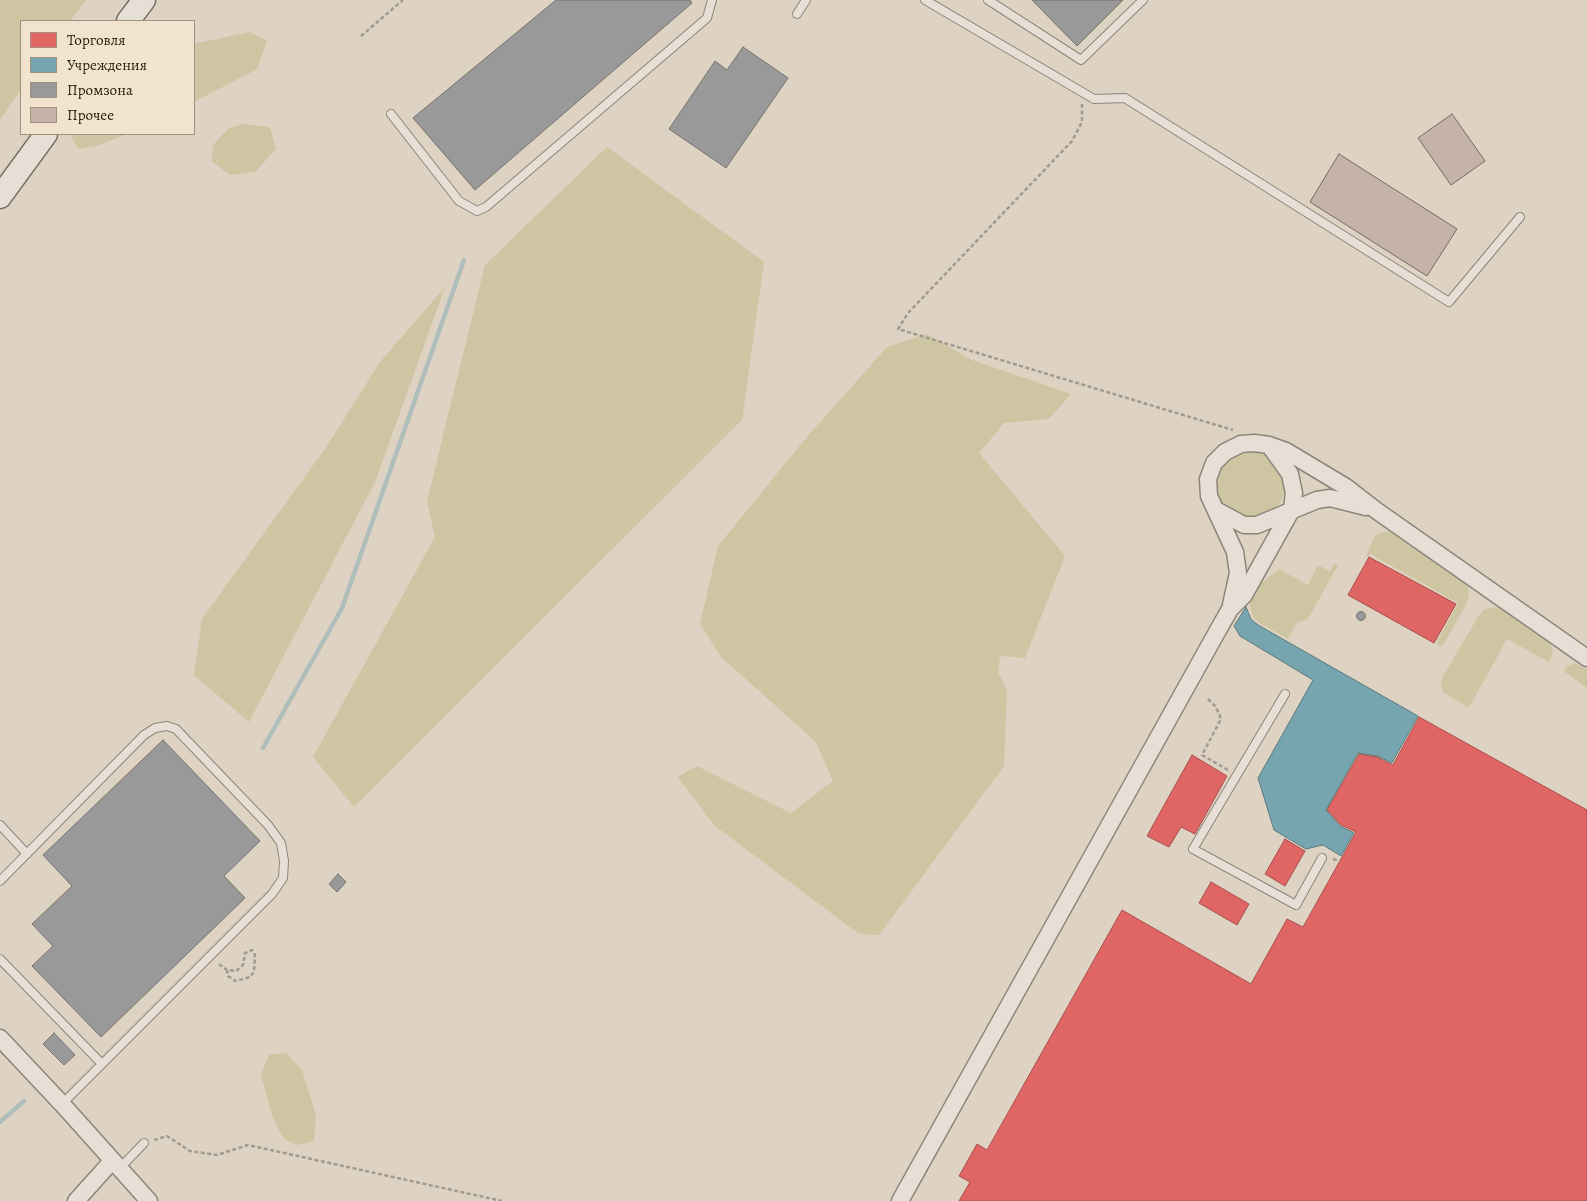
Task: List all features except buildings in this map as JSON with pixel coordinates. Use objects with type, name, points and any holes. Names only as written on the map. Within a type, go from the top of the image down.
[{"type":"main road","points":[[129,20],[144,0]]},
{"type":"main road","points":[[0,196],[45,135]]},
{"type":"street","points":[[1230,610],[1238,573],[1235,552],[1209,496],[1208,479],[1214,463],[1225,452],[1241,444],[1261,444],[1286,451],[1346,487],[1377,511],[1587,658]]},
{"type":"street","points":[[900,1201],[1230,610],[1244,595],[1292,509],[1294,493],[1290,474],[1261,444]]},
{"type":"street","points":[[1216,510],[1244,525],[1257,525],[1292,509],[1330,498],[1377,511]]},
{"type":"street","points":[[0,1038],[149,1201]]},
{"type":"street","points":[[76,1201],[116,1165]]},
{"type":"lane","points":[[391,114],[459,201],[477,211],[486,207],[707,18],[712,0]]},
{"type":"lane","points":[[797,14],[806,0]]},
{"type":"lane","points":[[925,0],[1094,99],[1125,98],[1449,302],[1520,217]]},
{"type":"lane","points":[[988,0],[1081,60],[1142,0]]},
{"type":"lane","points":[[1285,694],[1193,848],[1296,905],[1322,858]]},
{"type":"lane","points":[[0,882],[144,735],[155,728],[166,726],[176,729],[268,825],[281,844],[284,861],[282,878],[272,894],[62,1104]]},
{"type":"lane","points":[[0,825],[27,854]]},
{"type":"lane","points":[[0,959],[102,1064]]},
{"type":"lane","points":[[116,1165],[144,1143]]},
{"type":"path","points":[[361,36],[403,0]]},
{"type":"path","points":[[1082,93],[1082,122],[1072,141],[908,313],[898,329],[1237,431],[1261,444]]},
{"type":"path","points":[[1208,699],[1216,707],[1221,719],[1202,755],[1236,775]]},
{"type":"path","points":[[210,956],[227,970],[228,976],[234,981],[250,977],[254,972],[255,955],[252,950],[248,950],[245,953],[243,965],[240,969],[227,970]]},
{"type":"path","points":[[144,1143],[167,1136],[190,1151],[217,1156],[248,1145],[502,1201]]},
{"type":"shaded area","points":[[0,0],[86,0],[71,20],[20,20],[20,90],[0,120]]},
{"type":"shaded area","points":[[250,32],[267,41],[257,69],[195,101],[195,44]]},
{"type":"shaded area","points":[[243,124],[270,127],[276,149],[255,172],[230,175],[212,161],[213,145],[229,128]]},
{"type":"shaded area","points":[[124,135],[96,146],[78,149],[71,136]]},
{"type":"shaded area","points":[[607,147],[764,262],[742,420],[354,807],[313,757],[435,537],[427,501],[485,265]]},
{"type":"shaded area","points":[[445,287],[375,482],[249,722],[194,675],[202,619],[327,446],[380,362]]},
{"type":"shaded area","points":[[927,334],[972,360],[1071,394],[1049,419],[1004,423],[979,453],[1065,556],[1025,658],[1000,656],[998,672],[1007,691],[1004,766],[879,935],[859,934],[715,826],[678,777],[697,766],[791,813],[833,781],[816,742],[721,657],[700,624],[718,546],[806,438],[887,347]]},
{"type":"shaded area","points":[[1251,451],[1264,454],[1275,461],[1282,472],[1285,485],[1282,498],[1275,509],[1264,516],[1251,519],[1238,516],[1227,509],[1220,498],[1217,485],[1220,472],[1227,461],[1238,454]]},
{"type":"shaded area","points":[[1389,531],[1467,585],[1469,594],[1467,603],[1442,647],[1436,644],[1458,603],[1370,554],[1366,556],[1375,536]]},
{"type":"shaded area","points":[[1334,564],[1338,565],[1308,619],[1297,623],[1288,639],[1259,623],[1253,617],[1249,601],[1254,589],[1279,569],[1308,585],[1318,565],[1330,572]]},
{"type":"shaded area","points":[[1498,607],[1549,643],[1553,649],[1551,658],[1549,662],[1507,639],[1470,706],[1467,707],[1443,692],[1442,678],[1479,615],[1485,609]]},
{"type":"shaded area","points":[[1574,663],[1587,669],[1587,688],[1565,672],[1565,668]]},
{"type":"shaded area","points":[[286,1053],[302,1070],[316,1116],[314,1141],[297,1145],[284,1139],[272,1116],[261,1074],[269,1055]]},
{"type":"waterway","points":[[263,748],[342,608],[464,260]]},
{"type":"waterway","points":[[0,1122],[24,1101]]}]
